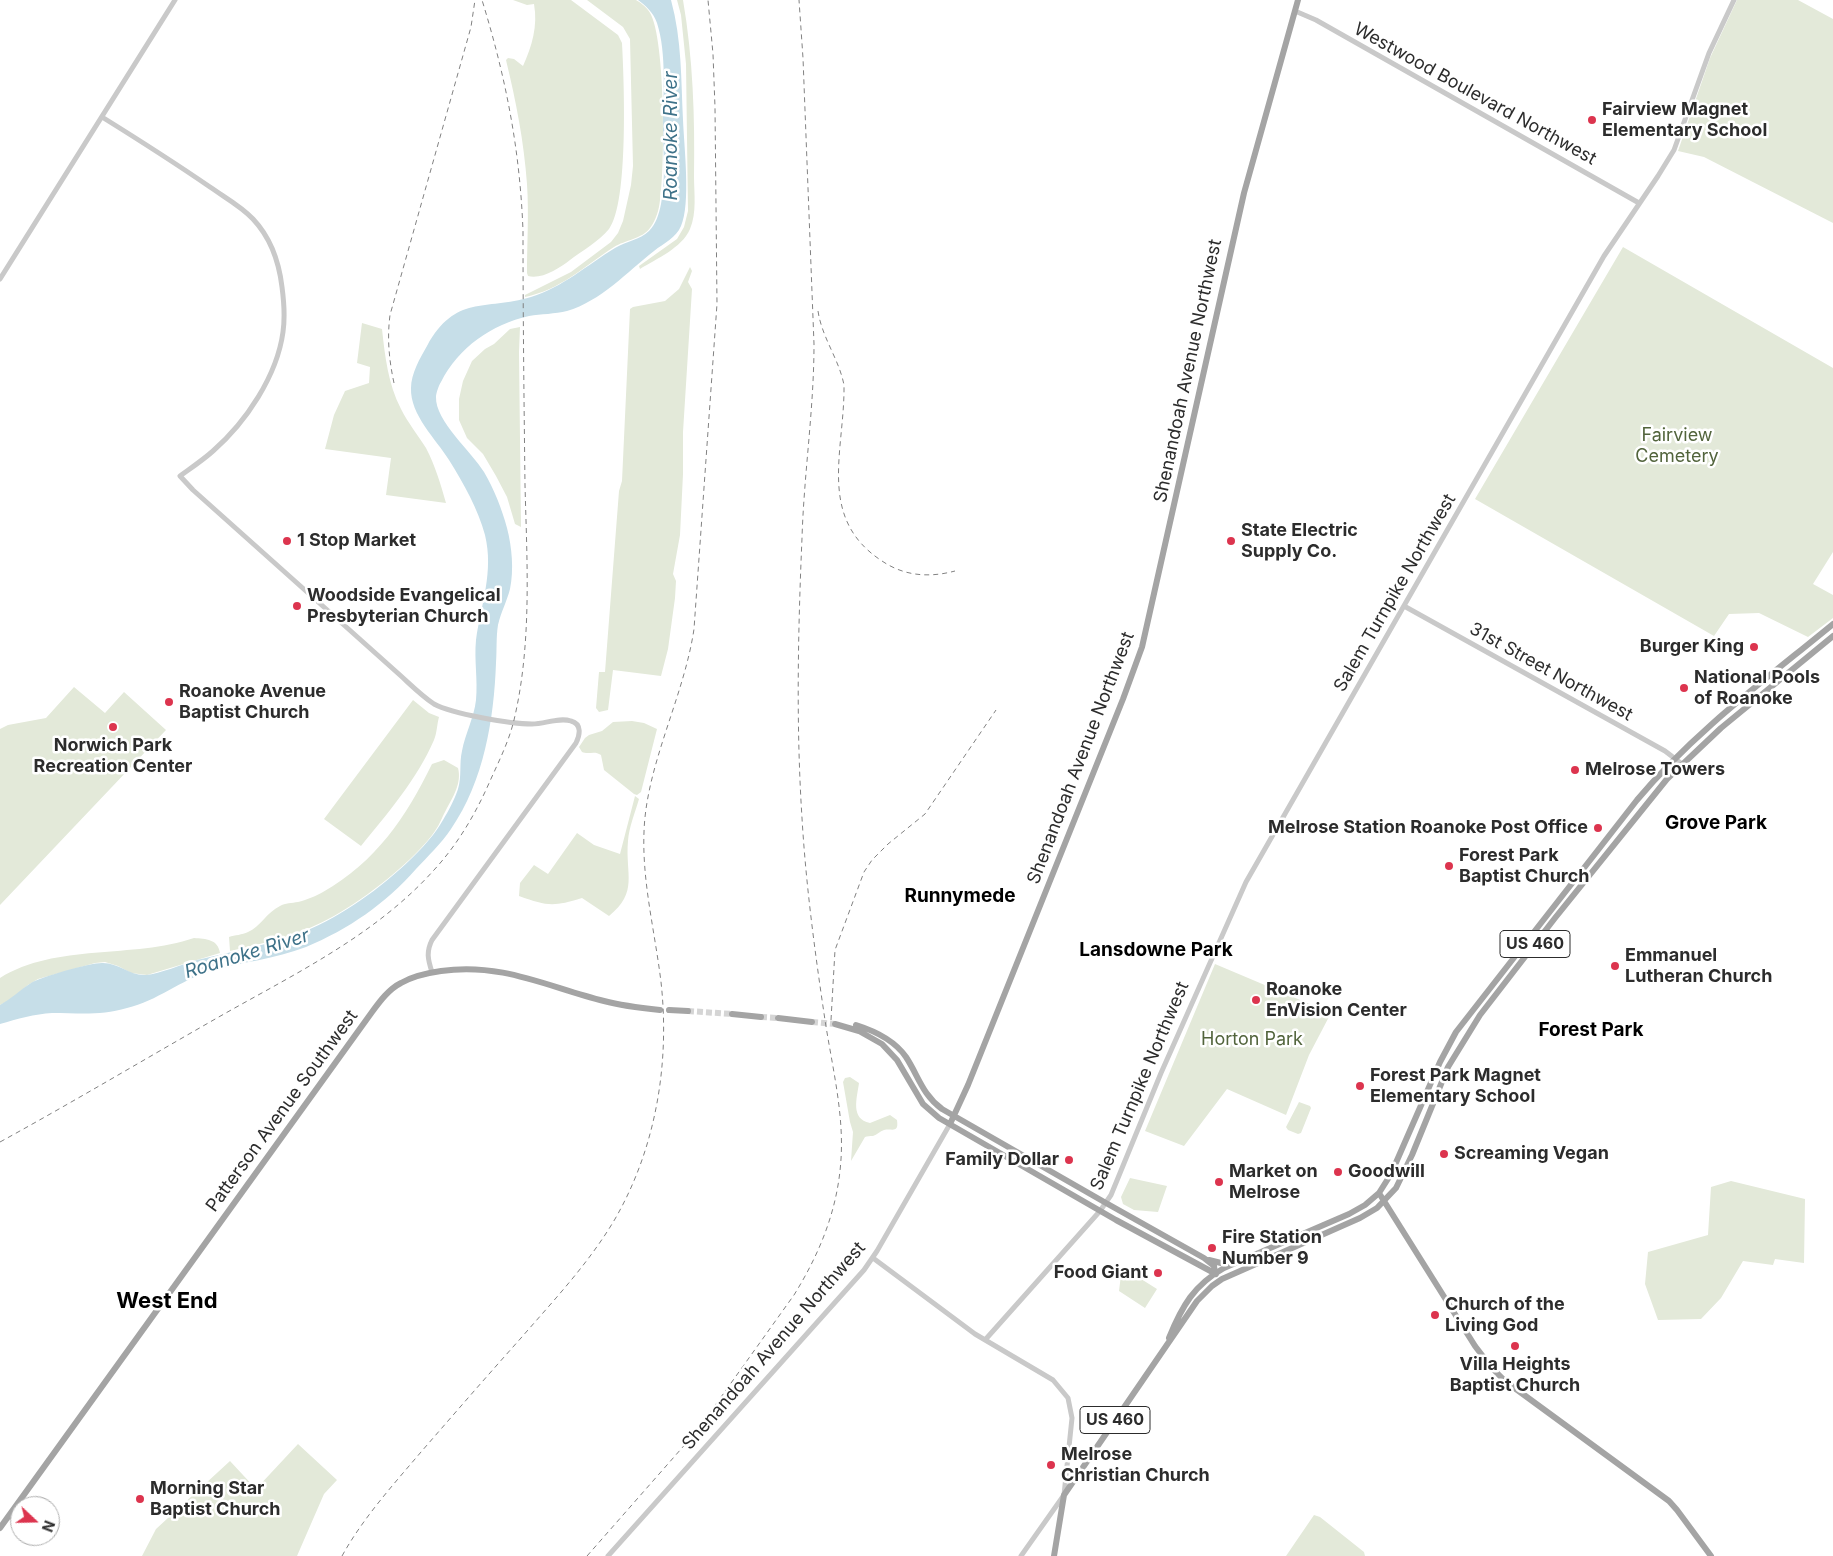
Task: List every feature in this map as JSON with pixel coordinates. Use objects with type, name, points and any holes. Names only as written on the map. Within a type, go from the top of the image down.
[{"type":"main road","name":"Shenandoah Avenue Northwest","points":[[950,1124],[955,1116],[1123,699],[1142,647],[1244,193],[1298,0]]},
{"type":"main road","name":"US 460","points":[[1166,1346],[1182,1310],[1198,1287],[1215,1273],[1359,1209],[1379,1193],[1392,1174],[1440,1062],[1456,1032],[1637,800],[1675,758],[1718,718],[1833,624]]},
{"type":"main road","name":"US 460","points":[[1054,1556],[1064,1496],[1204,1293],[1212,1286],[1234,1274],[1360,1218],[1372,1211],[1391,1194],[1400,1180],[1448,1067],[1467,1033],[1554,918],[1646,804],[1682,764],[1721,728],[1833,636]]},
{"type":"main road","name":"Patterson Avenue Southwest","points":[[0,1528],[372,1012],[392,989],[411,978],[432,972],[461,969],[499,971],[622,1006],[660,1010]]},
{"type":"main road","points":[[669,1010],[688,1011]]},
{"type":"main road","points":[[732,1014],[761,1016]]},
{"type":"main road","points":[[778,1018],[812,1022]]},
{"type":"main road","points":[[1234,1274],[1215,1273],[1196,1264],[950,1124],[923,1104],[897,1060],[882,1044],[859,1031],[835,1024],[855,1025],[867,1029],[896,1047],[906,1058],[930,1098],[942,1109],[1106,1204],[1204,1258],[1225,1264],[1259,1249],[1267,1250]]},
{"type":"main road","points":[[1379,1193],[1475,1346],[1494,1371],[1525,1397],[1668,1501],[1677,1510],[1711,1556]]},
{"type":"main road","points":[[1191,1310],[1193,1300],[1211,1282],[1215,1273],[1214,1266],[1204,1258]]},
{"type":"main road","points":[[1196,1264],[1203,1272],[1202,1280],[1198,1287]]},
{"type":"street","points":[[0,279],[175,0]]},
{"type":"street","name":"Salem Turnpike Northwest","points":[[985,1340],[1106,1204],[1161,1072],[1246,882],[1604,256],[1658,176],[1677,142],[1710,53],[1734,0]]},
{"type":"street","name":"Westwood Boulevard Northwest","points":[[1295,11],[1316,20],[1639,203]]},
{"type":"street","points":[[102,117],[153,148],[251,217],[266,239],[276,260],[280,275],[284,320],[281,344],[268,377],[243,418],[214,450],[180,476],[193,490],[427,698],[447,710],[465,714],[535,724],[566,720],[574,722],[578,727],[579,734],[576,743],[432,940],[428,948],[427,958],[432,972]]},
{"type":"street","name":"31st Street Northwest","points":[[1404,606],[1665,750],[1682,764]]},
{"type":"street","name":"Shenandoah Avenue Northwest","points":[[608,1556],[853,1283],[873,1258],[950,1124]]},
{"type":"street","points":[[873,1258],[985,1340],[1053,1380],[1070,1404],[1072,1428],[1064,1496],[1021,1556]]},
{"type":"green space","points":[[513,0],[571,0],[618,35],[622,43],[624,140],[620,194],[615,215],[609,229],[590,246],[556,270],[533,277],[528,276],[527,273],[528,195],[526,168],[506,60],[508,58],[514,59],[523,66],[533,36],[535,12],[534,4],[527,5]]},
{"type":"green space","points":[[587,0],[636,0],[647,9],[654,22],[663,101],[663,161],[659,207],[652,225],[643,235],[614,247],[550,289],[525,297],[525,295],[571,272],[611,242],[618,233],[623,221],[631,185],[633,166],[630,39],[623,27]]},
{"type":"green space","points":[[677,0],[683,0],[693,88],[694,216],[690,229],[681,242],[640,269],[639,266],[677,239],[684,227],[688,211],[686,64],[681,15]]},
{"type":"green space","points":[[1737,0],[1798,0],[1833,19],[1833,223],[1704,157],[1678,151],[1710,58]]},
{"type":"green space","name":"Fairview Cemetery","points":[[1623,247],[1833,368],[1833,552],[1813,584],[1833,595],[1833,618],[1808,637],[1759,613],[1729,614],[1714,636],[1475,499]]},
{"type":"green space","points":[[690,267],[692,271],[688,282],[692,289],[683,432],[680,535],[673,574],[676,581],[675,598],[668,649],[661,676],[613,670],[608,710],[599,712],[596,708],[599,672],[605,672],[619,491],[622,481],[630,309],[665,301],[679,289]]},
{"type":"green space","points":[[362,323],[382,329],[386,360],[393,390],[404,414],[426,448],[438,475],[446,503],[386,495],[391,458],[325,449],[334,415],[345,391],[369,383],[370,367],[357,363]]},
{"type":"green space","points":[[520,327],[521,527],[515,524],[507,497],[496,476],[483,454],[467,438],[459,420],[459,399],[463,381],[472,361],[510,329]]},
{"type":"green space","points":[[74,687],[105,713],[124,692],[166,730],[0,905],[0,729],[8,725],[46,718]]},
{"type":"green space","points":[[413,700],[429,713],[439,717],[435,737],[411,782],[361,846],[324,819]]},
{"type":"green space","points":[[632,721],[644,723],[657,729],[641,792],[637,795],[604,770],[601,755],[582,752],[579,747],[589,735],[602,731],[613,722]]},
{"type":"green space","points":[[444,760],[458,768],[459,779],[456,790],[435,831],[403,866],[346,909],[310,928],[257,945],[230,951],[229,937],[252,930],[275,909],[282,905],[311,898],[342,880],[359,867],[388,837],[411,802],[432,764]]},
{"type":"green space","points":[[635,796],[639,799],[629,836],[629,882],[624,899],[609,916],[582,898],[564,903],[550,904],[519,896],[520,883],[534,865],[548,874],[577,833],[594,845],[620,854]]},
{"type":"green space","points":[[194,938],[207,939],[214,942],[219,948],[220,953],[147,975],[131,973],[105,962],[95,963],[38,979],[10,1000],[0,1005],[0,978],[22,967],[45,960],[146,948]]},
{"type":"green space","name":"Horton Park","points":[[1215,964],[1331,1013],[1309,1055],[1286,1115],[1227,1089],[1184,1146],[1145,1131]]},
{"type":"green space","points":[[850,1077],[859,1083],[856,1107],[857,1113],[864,1121],[870,1123],[890,1115],[897,1120],[896,1129],[884,1130],[865,1137],[851,1161],[853,1132],[843,1082],[845,1078]]},
{"type":"green space","points":[[1299,1102],[1311,1108],[1301,1133],[1298,1134],[1288,1130],[1286,1127]]},
{"type":"green space","points":[[1130,1178],[1167,1186],[1158,1212],[1134,1210],[1123,1204],[1121,1197]]},
{"type":"green space","points":[[1731,1181],[1805,1199],[1804,1263],[1775,1259],[1773,1265],[1743,1261],[1721,1298],[1701,1319],[1658,1320],[1645,1284],[1648,1252],[1708,1235],[1711,1187]]},
{"type":"green space","points":[[1122,1267],[1157,1289],[1145,1308],[1119,1291]]},
{"type":"green space","points":[[298,1444],[337,1480],[324,1494],[297,1556],[142,1556],[156,1529],[230,1461],[256,1489]]},
{"type":"green space","points":[[1314,1515],[1320,1517],[1364,1552],[1365,1556],[1286,1556]]},
{"type":"water","name":"Roanoke River","points":[[638,0],[671,0],[675,15],[680,60],[686,174],[686,204],[679,230],[613,285],[591,300],[567,311],[529,316],[489,331],[457,358],[440,383],[436,397],[441,416],[484,472],[494,492],[507,528],[512,558],[510,589],[498,625],[495,684],[490,727],[472,791],[451,829],[439,845],[404,882],[379,904],[352,924],[306,947],[282,955],[210,971],[149,1001],[117,1011],[90,1014],[52,1013],[0,1024],[0,1005],[36,980],[55,974],[103,963],[114,965],[135,974],[152,974],[197,960],[285,938],[318,925],[374,891],[423,847],[440,825],[458,789],[462,751],[475,707],[476,640],[486,588],[488,562],[485,535],[470,497],[449,460],[419,417],[415,408],[411,388],[414,372],[427,346],[438,330],[449,318],[460,311],[472,307],[514,301],[543,293],[564,282],[615,248],[641,236],[654,225],[663,195],[663,61],[657,23],[649,10]]},
{"type":"tunnel","points":[[688,1011],[732,1014]]},
{"type":"tunnel","points":[[761,1017],[778,1018]]},
{"type":"tunnel","points":[[812,1022],[835,1024]]},
{"type":"railway","points":[[394,383],[389,349],[390,315],[471,27],[475,0]]},
{"type":"railway","points":[[0,1142],[328,955],[384,916],[410,894],[451,850],[479,805],[503,751],[512,728],[520,691],[526,633],[523,231],[519,172],[510,114],[505,86],[482,0]]},
{"type":"railway","points":[[342,1556],[359,1528],[389,1489],[594,1251],[615,1219],[629,1192],[650,1134],[661,1074],[663,1013],[661,982],[645,870],[644,832],[646,807],[658,756],[682,680],[694,629],[717,304],[715,107],[708,0]]},
{"type":"railway","points":[[587,1556],[696,1432],[794,1295],[820,1247],[832,1213],[839,1177],[841,1124],[808,894],[799,748],[798,678],[803,514],[814,344],[799,0]]},
{"type":"railway","points":[[818,311],[823,330],[842,375],[844,385],[839,481],[841,504],[848,524],[861,544],[882,561],[899,570],[926,575],[955,571]]},
{"type":"railway","points":[[831,1020],[835,950],[864,872],[872,860],[888,844],[925,814],[996,710]]},
{"type":"place","name":"Fairview Magnet Elementary School","points":[[1592,120]]},
{"type":"place","name":"1 Stop Market","points":[[287,541]]},
{"type":"place","name":"State Electric Supply Co.","points":[[1231,541]]},
{"type":"place","name":"Woodside Evangelical Presbyterian Church","points":[[297,606]]},
{"type":"place","name":"Burger King","points":[[1754,647]]},
{"type":"place","name":"National Pools of Roanoke","points":[[1684,688]]},
{"type":"place","name":"Roanoke Avenue Baptist Church","points":[[169,702]]},
{"type":"place","name":"Norwich Park Recreation Center","points":[[113,727]]},
{"type":"place","name":"Melrose Towers","points":[[1575,770]]},
{"type":"place","name":"Melrose Station Roanoke Post Office","points":[[1598,828]]},
{"type":"place","name":"Forest Park Baptist Church","points":[[1449,866]]},
{"type":"place","name":"Emmanuel Lutheran Church","points":[[1615,966]]},
{"type":"place","name":"Roanoke EnVision Center","points":[[1256,1000]]},
{"type":"place","name":"Forest Park Magnet Elementary School","points":[[1360,1086]]},
{"type":"place","name":"Screaming Vegan","points":[[1444,1154]]},
{"type":"place","name":"Family Dollar","points":[[1069,1160]]},
{"type":"place","name":"Goodwill","points":[[1338,1172]]},
{"type":"place","name":"Market on Melrose","points":[[1219,1182]]},
{"type":"place","name":"Fire Station Number 9","points":[[1212,1248]]},
{"type":"place","name":"Food Giant","points":[[1158,1273]]},
{"type":"place","name":"Church of the Living God","points":[[1435,1315]]},
{"type":"place","name":"Villa Heights Baptist Church","points":[[1515,1346]]},
{"type":"place","name":"Melrose Christian Church","points":[[1051,1465]]},
{"type":"place","name":"Morning Star Baptist Church","points":[[140,1499]]},
{"type":"district","name":"Grove Park","points":[[1716,823]]},
{"type":"district","name":"Runnymede","points":[[960,896]]},
{"type":"district","name":"Lansdowne Park","points":[[1156,950]]},
{"type":"district","name":"Forest Park","points":[[1591,1030]]},
{"type":"district","name":"West End","points":[[167,1301]]}]
